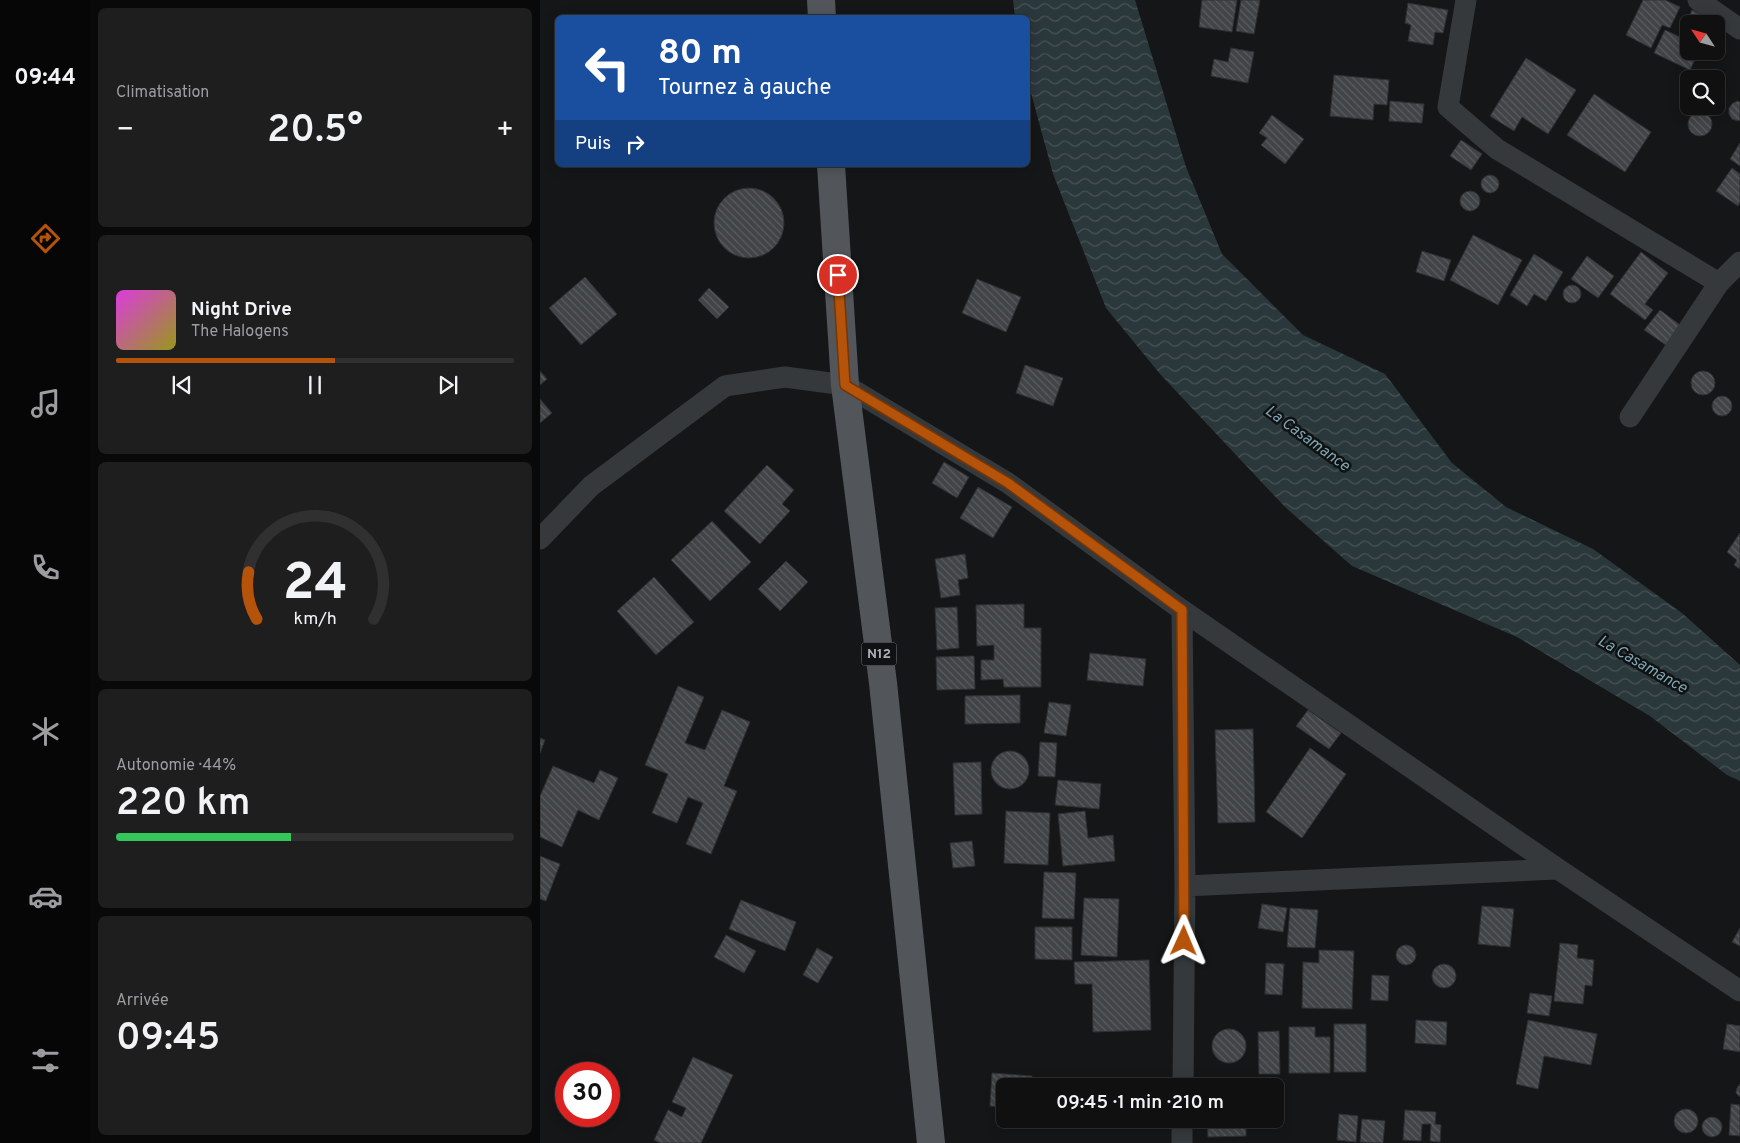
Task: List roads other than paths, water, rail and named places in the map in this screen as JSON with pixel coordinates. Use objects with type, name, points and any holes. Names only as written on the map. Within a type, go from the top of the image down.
[{"type":"main road","points":[[821,0],[822,15]]},
{"type":"main road","name":"N12","points":[[831,167],[845,385],[883,682],[931,1143]]},
{"type":"street","points":[[1466,0],[1448,107],[1498,149],[1718,283]]},
{"type":"street","points":[[1698,0],[1740,29]]},
{"type":"street","points":[[1630,417],[1718,283],[1738,267]]},
{"type":"street","points":[[540,539],[591,486],[725,386],[786,377],[845,385],[1008,483],[1182,610],[1558,869],[1740,991]]},
{"type":"street","points":[[1182,610],[1185,886],[1183,1078]]},
{"type":"street","points":[[1185,886],[1558,869]]},
{"type":"street","points":[[1182,1128],[1182,1143]]},
{"type":"water","name":"La Casamance","points":[[1013,0],[1135,0],[1186,167],[1222,254],[1303,335],[1385,374],[1452,463],[1506,507],[1593,549],[1682,613],[1740,665],[1740,781],[1727,775],[1650,716],[1517,637],[1352,566],[1285,507],[1160,374],[1106,308],[1053,174],[1030,89],[1030,15],[1015,15]]}]
